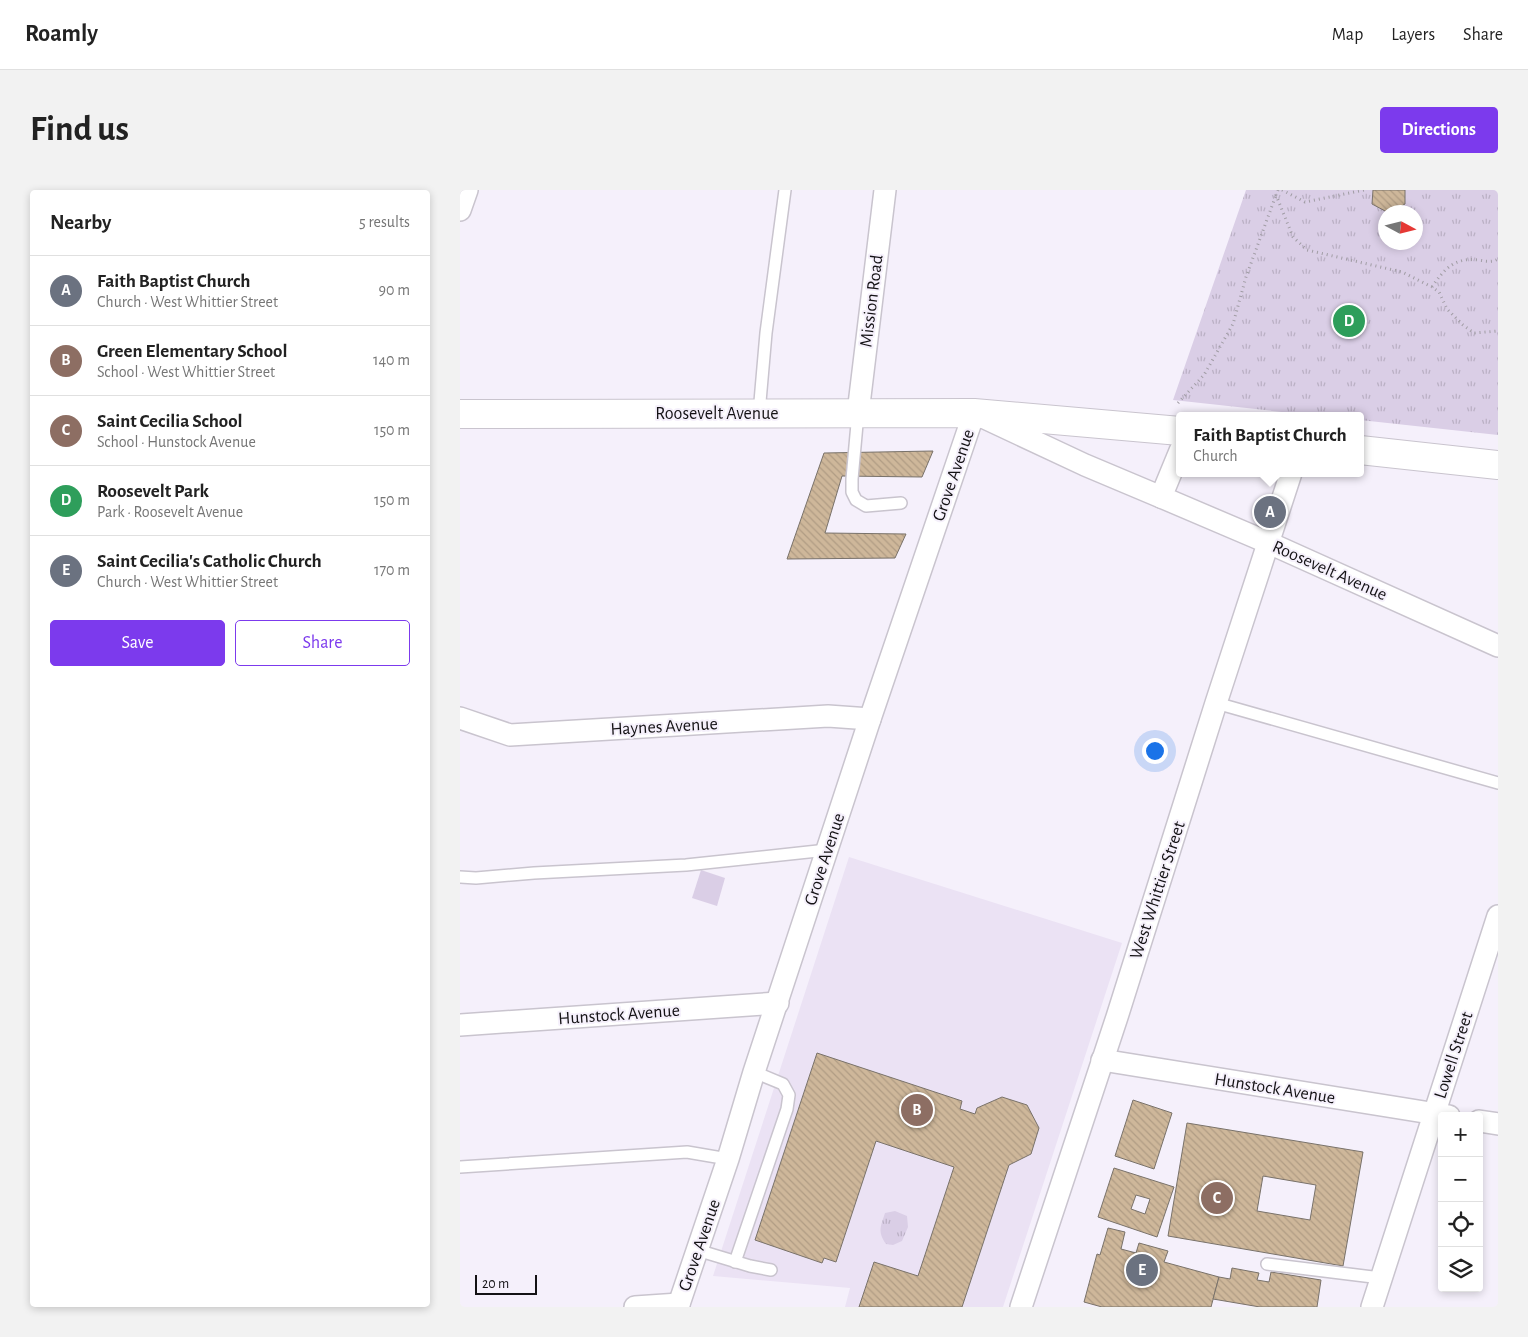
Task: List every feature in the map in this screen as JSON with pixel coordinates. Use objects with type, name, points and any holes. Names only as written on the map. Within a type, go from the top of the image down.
[{"type":"main road","name":"Roosevelt Avenue","points":[[460,414],[974,413],[1176,431]]},
{"type":"main road","points":[[1364,450],[1498,466]]},
{"type":"street","points":[[460,210],[467,190]]},
{"type":"street","name":"Mission Road","points":[[858,413],[885,190]]},
{"type":"street","name":"Roosevelt Avenue","points":[[974,413],[1085,465],[1269,543],[1498,646]]},
{"type":"street","name":"Grove Avenue","points":[[679,1305],[870,718],[974,413]]},
{"type":"street","points":[[1161,497],[1176,461]]},
{"type":"street","name":"West Whittier Street","points":[[1021,1307],[1117,1016],[1290,477]]},
{"type":"street","name":"Haynes Avenue","points":[[460,718],[510,735],[828,716],[870,718]]},
{"type":"street","name":"Lowell Street","points":[[1443,1112],[1493,949],[1498,916]]},
{"type":"street","name":"Hunstock Avenue","points":[[460,1025],[778,1003]]},
{"type":"street","name":"Hunstock Avenue","points":[[1102,1060],[1438,1114]]},
{"type":"street","points":[[1483,1122],[1498,1124]]},
{"type":"street","name":"Lowell Street","points":[[1372,1307],[1438,1126]]},
{"type":"street","points":[[635,1307],[679,1305]]},
{"type":"lane","points":[[759,413],[766,334],[785,190]]},
{"type":"lane","points":[[858,413],[852,492],[856,500],[866,506],[901,503]]},
{"type":"lane","points":[[1216,703],[1498,783]]},
{"type":"lane","points":[[460,877],[476,878],[686,865],[827,850]]},
{"type":"lane","points":[[735,1262],[787,1109],[789,1095],[784,1084],[754,1072]]},
{"type":"lane","points":[[460,1168],[687,1152],[728,1159]]},
{"type":"lane","points":[[697,1250],[735,1262],[771,1270]]},
{"type":"lane","points":[[1267,1264],[1381,1278]]},
{"type":"path","points":[[1178,403],[1204,374],[1233,324],[1246,277],[1276,195],[1280,190],[1305,202],[1364,190]]},
{"type":"path","points":[[1276,195],[1293,237],[1307,250],[1402,272],[1432,286],[1439,292],[1446,309],[1474,334],[1498,331]]},
{"type":"path","points":[[1432,286],[1441,273],[1457,261],[1476,259],[1492,262],[1498,259]]},
{"type":"shaded area","points":[[849,857],[1122,943],[1003,1307],[845,1307],[850,1288],[713,1276]]},
{"type":"green space","points":[[1246,190],[1498,190],[1498,435],[1364,420],[1364,412],[1282,412],[1173,400]]},
{"type":"green space","points":[[701,870],[725,878],[717,906],[692,898]]},
{"type":"green space","points":[[895,1211],[907,1216],[908,1227],[902,1241],[893,1245],[886,1244],[881,1236],[881,1225],[885,1213]]},
{"type":"building","points":[[1373,190],[1405,190],[1405,204],[1403,205],[1378,205],[1378,207],[1372,204]]},
{"type":"building","points":[[933,451],[922,477],[842,476],[825,533],[906,534],[895,558],[787,559],[824,453]]},
{"type":"building","points":[[817,1053],[962,1101],[960,1109],[975,1114],[977,1108],[1002,1097],[1027,1105],[1039,1128],[1031,1154],[1009,1165],[962,1307],[859,1307],[874,1262],[918,1276],[954,1167],[876,1141],[836,1262],[824,1258],[822,1263],[755,1240]]},
{"type":"building","points":[[1133,1100],[1172,1113],[1154,1169],[1115,1156]]},
{"type":"building","points":[[1187,1123],[1363,1152],[1343,1266],[1168,1236]],"holes":[[[1263,1176],[1316,1185],[1310,1220],[1257,1211]]]},
{"type":"building","points":[[1114,1168],[1174,1187],[1157,1237],[1098,1217]],"holes":[[[1136,1195],[1150,1199],[1145,1214],[1131,1209]]]},
{"type":"building","points":[[1108,1228],[1125,1232],[1121,1249],[1136,1253],[1139,1243],[1168,1251],[1164,1262],[1219,1277],[1211,1307],[1102,1307],[1084,1302],[1097,1254],[1100,1255]]},
{"type":"building","points":[[1232,1268],[1259,1273],[1257,1280],[1269,1282],[1271,1272],[1321,1280],[1317,1307],[1260,1307],[1213,1299],[1219,1277],[1230,1279]]},
{"type":"place","name":"Roosevelt Park","points":[[1349,321]]},
{"type":"place","name":"Faith Baptist Church","points":[[1270,512]]},
{"type":"place","name":"Green Elementary School","points":[[917,1110]]},
{"type":"place","name":"Saint Cecilia School","points":[[1217,1198]]},
{"type":"place","name":"Saint Cecilia's Catholic Church","points":[[1142,1270]]}]
